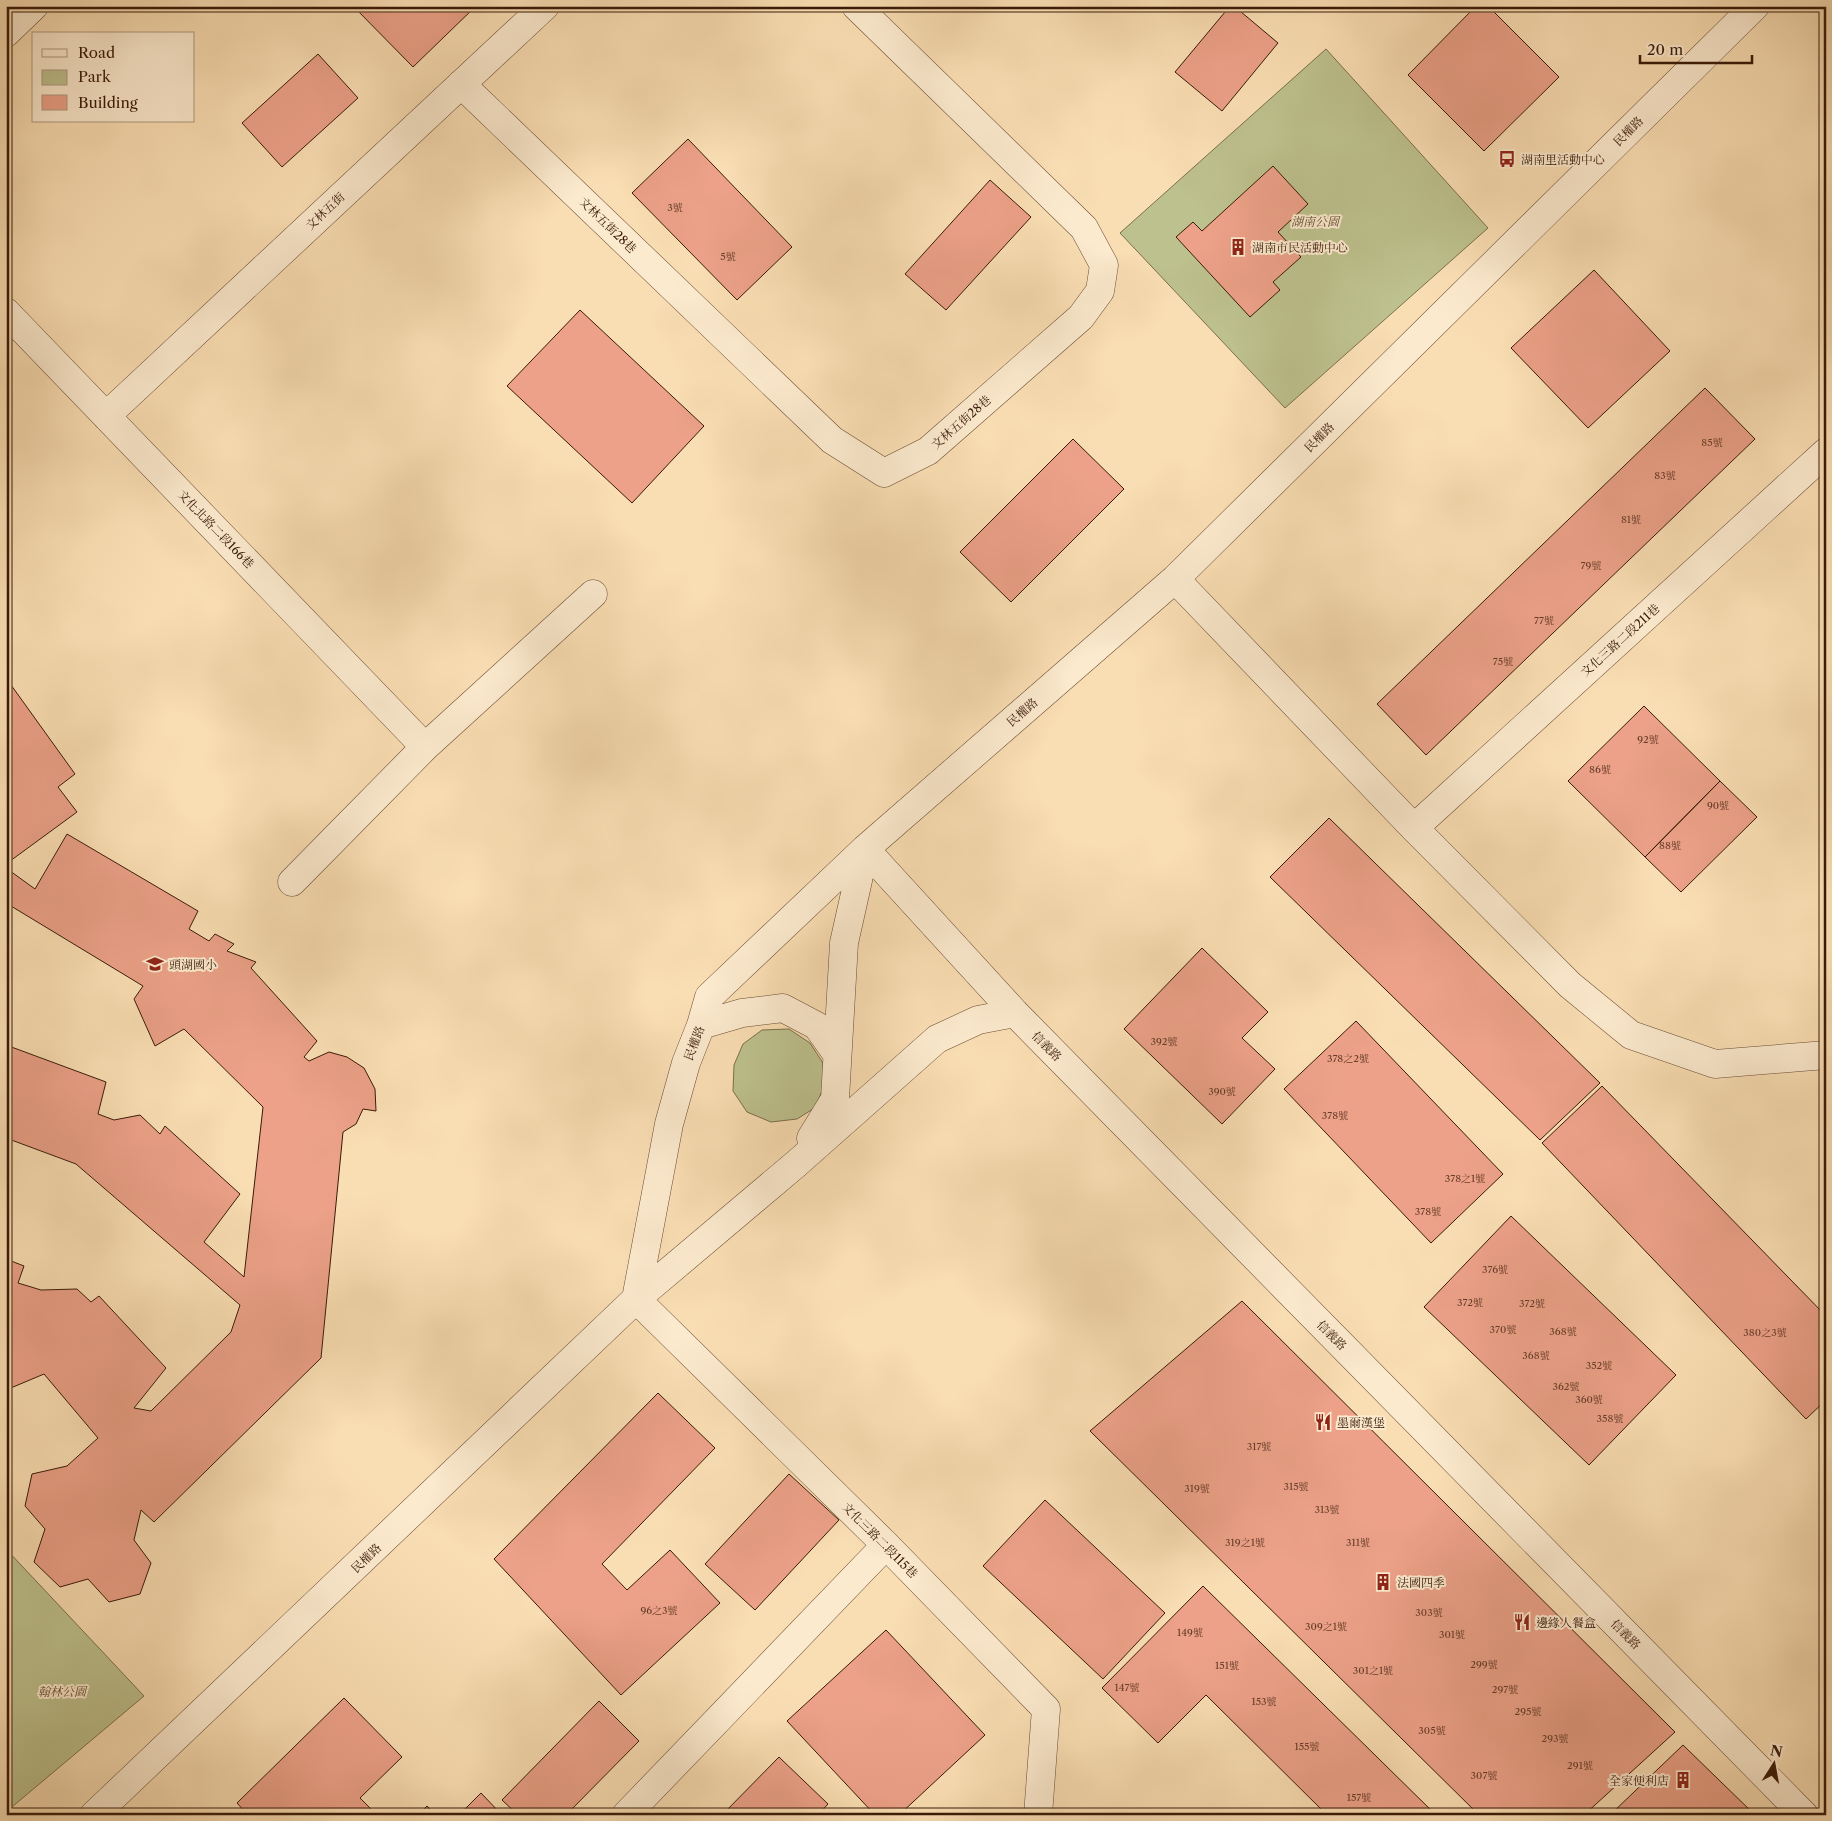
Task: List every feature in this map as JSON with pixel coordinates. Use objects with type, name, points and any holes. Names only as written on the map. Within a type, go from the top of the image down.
[{"type":"street","points":[[6,33],[34,6]]},
{"type":"street","name":"文林五街","points":[[106,416],[545,6]]},
{"type":"street","name":"文林五街28巷","points":[[461,84],[832,440],[884,473],[928,451],[1080,317],[1100,291],[1104,265],[1084,228],[856,6]]},
{"type":"street","name":"民權路","points":[[636,1299],[669,1124],[686,1063],[701,1025],[709,997],[865,849],[1175,579],[1755,6]]},
{"type":"street","name":"文化北路二段166巷","points":[[6,312],[425,747]]},
{"type":"street","name":"文化三路二段211巷","points":[[1414,828],[1826,452]]},
{"type":"street","points":[[1175,579],[1414,828],[1570,985],[1631,1035],[1715,1064],[1826,1055]]},
{"type":"street","points":[[292,882],[425,747],[593,594]]},
{"type":"street","name":"民權路","points":[[796,1164],[835,1099],[836,1054],[844,943],[865,849]]},
{"type":"street","name":"信義路","points":[[865,849],[1015,1013],[1804,1815]]},
{"type":"street","points":[[701,1025],[742,1013],[783,1008],[817,1026],[836,1054]]},
{"type":"street","name":"民權路","points":[[104,1812],[636,1299],[796,1164],[937,1039],[978,1020],[1015,1013]]},
{"type":"street","name":"文化三路二段115巷","points":[[636,1299],[886,1545],[1046,1709],[1038,1815]]},
{"type":"street","points":[[626,1815],[886,1545]]},
{"type":"green space","name":"湖南公園","points":[[1326,49],[1488,228],[1285,408],[1120,233]]},
{"type":"green space","points":[[789,1029],[810,1043],[823,1063],[824,1085],[816,1107],[797,1119],[771,1122],[747,1112],[733,1091],[734,1065],[743,1044],[762,1030]]},
{"type":"green space","name":"翰林公園","points":[[6,1549],[144,1696],[6,1812]]},
{"type":"building","points":[[353,6],[476,6],[413,67]]},
{"type":"building","points":[[1230,6],[1234,6],[1278,43],[1222,111],[1175,72]]},
{"type":"building","points":[[1476,6],[1488,6],[1559,77],[1484,151],[1408,75]]},
{"type":"building","points":[[318,54],[358,98],[282,167],[242,123]]},
{"type":"building","points":[[688,139],[792,247],[737,300],[632,193]]},
{"type":"building","name":"湖南市民活動中心","points":[[1273,166],[1308,204],[1278,232],[1301,257],[1273,282],[1280,290],[1250,317],[1176,237],[1193,222],[1202,231]]},
{"type":"building","points":[[990,180],[1031,217],[946,310],[905,274]]},
{"type":"building","points":[[1594,270],[1670,351],[1588,428],[1511,348]]},
{"type":"building","points":[[580,310],[704,426],[632,503],[507,386]]},
{"type":"building","points":[[1705,388],[1755,439],[1426,755],[1377,704]]},
{"type":"building","points":[[1073,439],[1124,489],[1011,602],[960,552]]},
{"type":"building","points":[[6,678],[75,774],[58,787],[77,812],[6,864]]},
{"type":"building","points":[[1644,706],[1720,781],[1645,857],[1568,781]]},
{"type":"building","points":[[1720,781],[1757,817],[1681,892],[1645,857]]},
{"type":"building","points":[[1329,818],[1600,1083],[1540,1140],[1270,877]]},
{"type":"building","points":[[67,834],[198,911],[189,929],[209,941],[215,934],[234,944],[227,951],[256,962],[251,968],[317,1041],[304,1057],[309,1061],[329,1052],[347,1057],[364,1068],[375,1089],[376,1111],[363,1109],[356,1124],[343,1132],[321,1358],[154,1522],[141,1510],[134,1540],[151,1563],[140,1594],[109,1602],[88,1579],[60,1587],[34,1562],[45,1529],[25,1506],[32,1474],[67,1466],[98,1438],[44,1374],[6,1390],[6,1259],[24,1266],[18,1283],[41,1290],[77,1289],[91,1302],[99,1296],[166,1368],[134,1408],[151,1411],[231,1332],[240,1305],[76,1164],[6,1138],[6,1045],[106,1082],[98,1114],[114,1120],[140,1115],[160,1134],[165,1126],[240,1194],[204,1242],[244,1277],[263,1107],[184,1029],[155,1046],[134,999],[143,986],[6,903],[6,868],[35,889]]},
{"type":"building","points":[[1202,948],[1268,1012],[1242,1038],[1275,1069],[1222,1124],[1124,1029]]},
{"type":"building","points":[[1356,1021],[1503,1174],[1431,1243],[1284,1089]]},
{"type":"building","points":[[1602,1086],[1826,1316],[1826,1400],[1806,1419],[1542,1143]]},
{"type":"building","points":[[1511,1216],[1676,1375],[1589,1465],[1424,1307]]},
{"type":"building","name":"法國四季","points":[[1242,1301],[1675,1732],[1584,1815],[1479,1815],[1090,1431]]},
{"type":"building","points":[[658,1393],[715,1448],[602,1564],[627,1590],[670,1550],[720,1603],[621,1695],[494,1559]]},
{"type":"building","points":[[789,1474],[839,1520],[755,1610],[705,1564]]},
{"type":"building","points":[[1045,1500],[1165,1613],[1103,1679],[983,1566]]},
{"type":"building","points":[[1203,1586],[1436,1815],[1327,1815],[1206,1695],[1158,1743],[1102,1688]]},
{"type":"building","points":[[886,1630],[985,1735],[899,1815],[875,1815],[787,1721]]},
{"type":"building","points":[[344,1698],[402,1757],[360,1798],[377,1815],[248,1815],[237,1803]]},
{"type":"building","points":[[599,1701],[639,1741],[566,1815],[518,1815],[502,1800]]},
{"type":"building","name":"全家便利店","points":[[1683,1745],[1755,1815],[1610,1815]]},
{"type":"building","points":[[779,1757],[828,1804],[818,1815],[722,1815]]},
{"type":"building","points":[[481,1793],[502,1815],[459,1815]]},
{"type":"building","points":[[427,1806],[436,1815],[418,1815]]},
{"type":"place","name":"湖南里活動中心","points":[[1507,159]]},
{"type":"place","name":"湖南市民活動中心","points":[[1238,247]]},
{"type":"place","name":"頭湖國小","points":[[155,964]]},
{"type":"place","name":"墨爾漢堡","points":[[1323,1422]]},
{"type":"place","name":"法國四季","points":[[1383,1582]]},
{"type":"place","name":"邊緣人餐盒","points":[[1522,1622]]},
{"type":"place","name":"全家便利店","points":[[1683,1780]]}]
